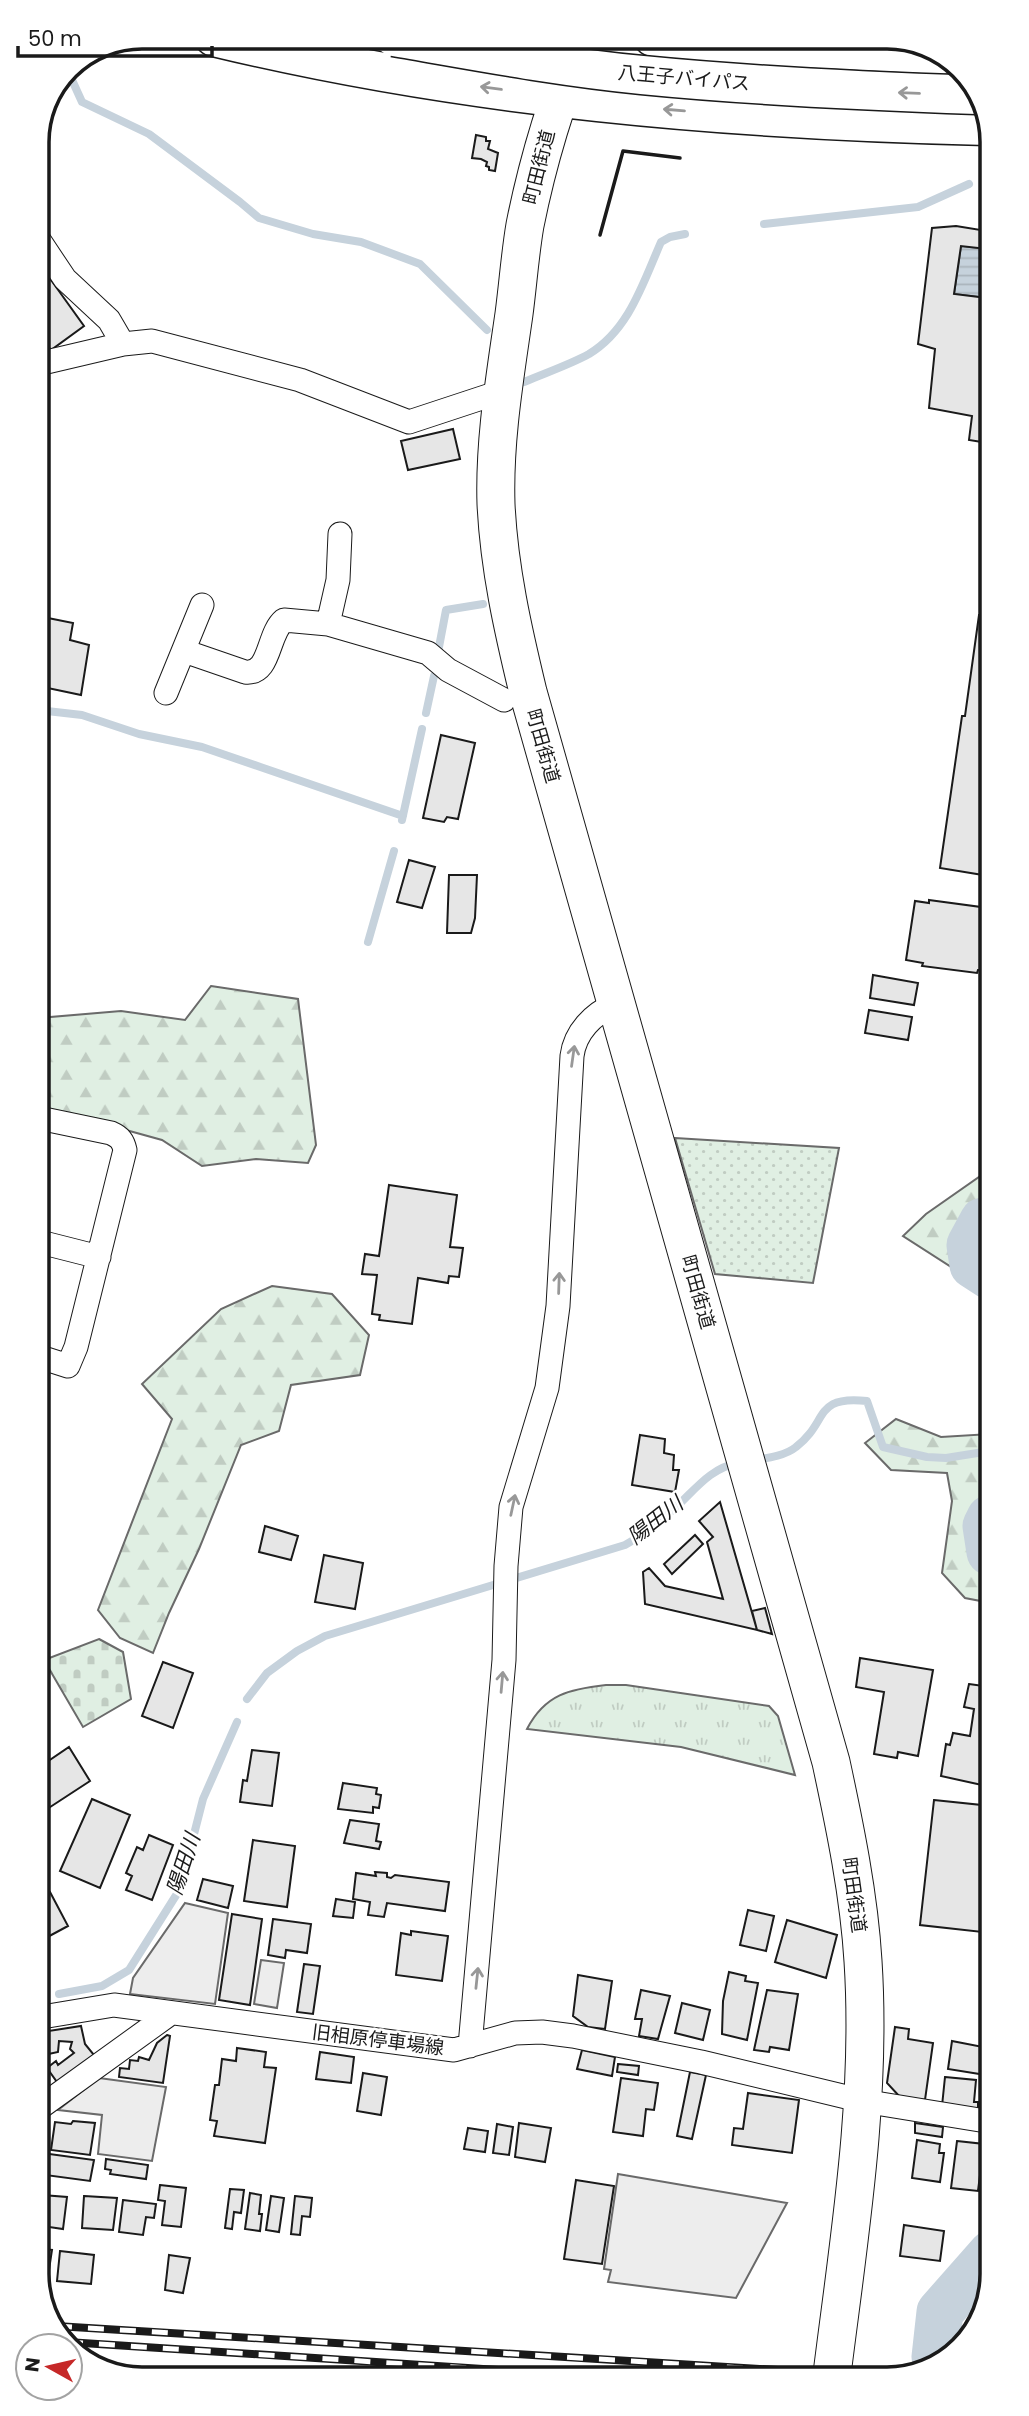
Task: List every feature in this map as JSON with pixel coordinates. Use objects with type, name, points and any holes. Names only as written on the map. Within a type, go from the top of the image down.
[{"type":"highway","points":[[265,49],[378,71],[558,96],[742,116],[853,123],[978,126]]},
{"type":"highway","name":"八王子バイパス","points":[[460,49],[639,75],[850,91],[967,95]]},
{"type":"highway","name":"八王子バイパス","points":[[818,49],[914,54]]},
{"type":"highway","points":[[742,116],[809,145],[980,152]]},
{"type":"main road","name":"町田街道","points":[[577,49],[558,96],[526,224],[503,391],[497,447],[496,505],[505,593],[528,692],[615,1004],[831,1762],[846,1840],[863,1961],[863,2101],[833,2367]]},
{"type":"street","points":[[49,255],[65,279],[109,320],[123,344]]},
{"type":"street","points":[[49,361],[123,344],[152,341],[300,380],[409,422],[503,391]]},
{"type":"street","points":[[328,624],[338,580],[340,534]]},
{"type":"street","points":[[166,693],[202,605]]},
{"type":"street","points":[[184,651],[253,673],[264,663],[274,632],[284,620],[328,624],[428,653],[448,670],[504,700]]},
{"type":"street","points":[[470,2046],[503,1674],[511,1507],[547,1388],[558,1306],[573,1047],[583,1028],[598,1012],[615,1004]]},
{"type":"street","points":[[49,1120],[111,1133],[123,1142],[125,1150],[75,1347],[68,1366],[49,1360]]},
{"type":"street","points":[[49,1244],[99,1257]]},
{"type":"street","name":"旧相原停車場線","points":[[49,2010],[114,2005],[454,2050],[515,2033],[542,2032],[701,2062],[863,2101],[980,2120]]},
{"type":"street","points":[[49,2101],[171,2013]]},
{"type":"green space","points":[[211,986],[298,999],[316,1145],[308,1163],[256,1159],[202,1166],[162,1140],[49,1109],[49,1017],[121,1011],[185,1020]]},
{"type":"green space","points":[[675,1138],[839,1148],[813,1283],[715,1274]]},
{"type":"green space","points":[[980,1176],[980,1286],[903,1236],[926,1214]]},
{"type":"green space","points":[[272,1286],[332,1294],[369,1335],[360,1375],[291,1385],[279,1431],[241,1445],[153,1653],[120,1638],[98,1610],[172,1419],[142,1384],[221,1309]]},
{"type":"green space","points":[[896,1419],[941,1437],[980,1435],[980,1601],[965,1598],[942,1573],[952,1501],[947,1473],[891,1470],[865,1443]]},
{"type":"green space","points":[[99,1639],[123,1652],[131,1699],[83,1727],[49,1669],[49,1658]]},
{"type":"green space","points":[[606,1685],[626,1685],[769,1706],[778,1716],[795,1775],[681,1747],[527,1729],[542,1708],[560,1695]]},
{"type":"shaded area","points":[[961,246],[980,248],[980,297],[954,294]]},
{"type":"shaded area","points":[[185,1903],[228,1913],[215,2004],[130,1994],[133,1978]]},
{"type":"shaded area","points":[[261,1960],[284,1963],[277,2008],[254,2004]]},
{"type":"shaded area","points":[[99,2078],[166,2087],[152,2161],[98,2154],[102,2115],[58,2110]]},
{"type":"shaded area","points":[[618,2174],[787,2203],[736,2298],[608,2282],[611,2270],[604,2269]]},
{"type":"building","points":[[476,135],[486,137],[486,141],[490,141],[488,149],[498,153],[495,171],[489,170],[487,162],[472,158]]},
{"type":"building","points":[[956,226],[980,230],[980,248],[961,246],[954,294],[980,297],[980,442],[969,440],[972,416],[929,408],[935,349],[918,344],[932,228]]},
{"type":"building","points":[[49,277],[84,326],[51,350],[49,347]]},
{"type":"building","points":[[453,429],[460,459],[408,470],[401,441]]},
{"type":"building","points":[[980,615],[980,875],[940,868]]},
{"type":"building","points":[[49,618],[73,623],[70,640],[89,645],[81,695],[49,688]]},
{"type":"building","points":[[441,735],[475,743],[458,819],[447,817],[444,822],[423,818]]},
{"type":"building","points":[[409,860],[435,867],[422,908],[397,902]]},
{"type":"building","points":[[449,875],[477,875],[475,918],[471,933],[447,933]]},
{"type":"building","points":[[929,900],[980,907],[980,970],[977,973],[922,966],[923,963],[906,960],[915,901],[929,903]]},
{"type":"building","points":[[873,975],[918,983],[914,1005],[870,998]]},
{"type":"building","points":[[869,1010],[912,1017],[908,1040],[865,1033]]},
{"type":"building","points":[[389,1185],[457,1195],[450,1247],[463,1248],[459,1277],[449,1276],[448,1283],[418,1278],[412,1324],[379,1320],[380,1315],[372,1314],[377,1275],[362,1274],[365,1254],[379,1256]]},
{"type":"building","points":[[640,1435],[665,1439],[664,1453],[674,1455],[673,1470],[679,1470],[675,1492],[632,1485]]},
{"type":"building","points":[[720,1502],[757,1630],[645,1604],[643,1572],[649,1568],[665,1586],[723,1599],[707,1542],[713,1537],[699,1521]]},
{"type":"building","points":[[265,1526],[298,1536],[291,1560],[259,1552]]},
{"type":"building","points":[[695,1535],[703,1544],[672,1574],[664,1564]]},
{"type":"building","points":[[324,1555],[363,1563],[355,1609],[315,1602]]},
{"type":"building","points":[[765,1608],[772,1634],[757,1630],[752,1611]]},
{"type":"building","points":[[860,1658],[933,1670],[918,1756],[898,1752],[897,1758],[874,1754],[884,1692],[856,1687]]},
{"type":"building","points":[[163,1662],[193,1673],[173,1728],[142,1716]]},
{"type":"building","points":[[969,1684],[980,1686],[980,1785],[941,1776],[946,1744],[950,1745],[953,1733],[970,1736],[974,1709],[964,1707]]},
{"type":"building","points":[[69,1747],[90,1781],[49,1808],[49,1761]]},
{"type":"building","points":[[252,1750],[279,1753],[272,1806],[240,1802]]},
{"type":"building","points":[[343,1783],[377,1788],[376,1794],[381,1795],[379,1808],[373,1807],[373,1813],[338,1809]]},
{"type":"building","points":[[92,1799],[130,1815],[100,1888],[60,1871]]},
{"type":"building","points":[[934,1800],[980,1805],[980,1932],[920,1925]]},
{"type":"building","points":[[350,1820],[379,1824],[376,1841],[381,1842],[379,1849],[344,1843]]},
{"type":"building","points":[[149,1835],[173,1845],[152,1900],[126,1890],[132,1876],[126,1873],[137,1847],[143,1850]]},
{"type":"building","points":[[253,1840],[295,1846],[287,1907],[244,1901]]},
{"type":"building","points":[[375,1872],[387,1873],[387,1877],[391,1878],[395,1875],[449,1882],[445,1911],[387,1903],[384,1917],[368,1915],[370,1902],[353,1899],[356,1873],[376,1876]]},
{"type":"building","points":[[203,1879],[233,1886],[228,1908],[197,1900]]},
{"type":"building","points":[[49,1892],[68,1926],[49,1936]]},
{"type":"building","points":[[336,1899],[355,1902],[353,1918],[333,1916]]},
{"type":"building","points":[[748,1910],[774,1916],[766,1951],[740,1945]]},
{"type":"building","points":[[232,1914],[262,1919],[250,2005],[219,2000]]},
{"type":"building","points":[[273,1919],[311,1924],[307,1953],[286,1950],[285,1958],[268,1955]]},
{"type":"building","points":[[787,1920],[837,1935],[826,1978],[775,1962]]},
{"type":"building","points":[[411,1931],[448,1936],[442,1981],[396,1975],[401,1933],[411,1935]]},
{"type":"building","points":[[304,1964],[320,1966],[313,2014],[297,2012]]},
{"type":"building","points":[[729,1972],[746,1976],[745,1981],[758,1983],[747,2040],[722,2034],[723,2001]]},
{"type":"building","points":[[578,1975],[612,1981],[605,2029],[588,2027],[573,2016]]},
{"type":"building","points":[[641,1990],[670,1996],[658,2039],[639,2036],[642,2019],[635,2019]]},
{"type":"building","points":[[767,1990],[798,1994],[789,2050],[770,2047],[769,2052],[754,2050]]},
{"type":"building","points":[[682,2003],[710,2010],[703,2040],[675,2033]]},
{"type":"building","points":[[81,2026],[85,2044],[94,2055],[57,2082],[49,2066],[56,2061],[58,2065],[74,2053],[70,2049],[72,2042],[59,2041],[58,2052],[49,2054],[49,2031]]},
{"type":"building","points":[[895,2027],[909,2029],[908,2039],[933,2043],[925,2100],[900,2097],[887,2083]]},
{"type":"building","points":[[167,2035],[170,2036],[163,2083],[119,2077],[120,2068],[129,2069],[130,2060],[138,2061],[139,2057],[149,2060],[157,2043]]},
{"type":"building","points":[[952,2041],[980,2046],[980,2074],[948,2069]]},
{"type":"building","points":[[237,2048],[266,2052],[264,2067],[276,2068],[265,2143],[214,2136],[217,2121],[210,2120],[215,2085],[219,2085],[222,2059],[236,2061]]},
{"type":"building","points":[[582,2050],[615,2057],[612,2076],[577,2069]]},
{"type":"building","points":[[320,2052],[354,2057],[351,2083],[316,2079]]},
{"type":"building","points":[[618,2064],[639,2066],[638,2075],[617,2072]]},
{"type":"building","points":[[690,2072],[706,2075],[692,2139],[677,2136]]},
{"type":"building","points":[[363,2073],[387,2077],[381,2115],[357,2111]]},
{"type":"building","points":[[945,2077],[976,2080],[974,2102],[978,2102],[978,2110],[942,2106]]},
{"type":"building","points":[[621,2078],[658,2083],[654,2110],[646,2109],[643,2136],[613,2132]]},
{"type":"building","points":[[748,2093],[799,2100],[792,2153],[732,2145],[734,2128],[743,2129]]},
{"type":"building","points":[[73,2121],[95,2123],[90,2155],[51,2150],[55,2122],[71,2124]]},
{"type":"building","points":[[519,2123],[551,2128],[545,2162],[515,2157]]},
{"type":"building","points":[[915,2123],[943,2127],[942,2137],[915,2133]]},
{"type":"building","points":[[497,2124],[513,2127],[509,2155],[493,2153]]},
{"type":"building","points":[[468,2128],[488,2131],[485,2152],[464,2149]]},
{"type":"building","points":[[917,2140],[940,2144],[939,2153],[944,2153],[940,2182],[912,2178]]},
{"type":"building","points":[[957,2141],[980,2144],[978,2191],[951,2188]]},
{"type":"building","points":[[49,2154],[94,2160],[90,2181],[49,2175]]},
{"type":"building","points":[[106,2159],[148,2165],[146,2179],[110,2174],[111,2170],[105,2169]]},
{"type":"building","points":[[576,2180],[614,2186],[602,2264],[564,2259]]},
{"type":"building","points":[[160,2185],[186,2188],[181,2227],[162,2225],[165,2201],[158,2200]]},
{"type":"building","points":[[230,2189],[244,2190],[241,2213],[234,2212],[232,2229],[225,2228]]},
{"type":"building","points":[[250,2193],[261,2195],[260,2231],[245,2229]]},
{"type":"building","points":[[49,2196],[67,2197],[63,2229],[49,2227]]},
{"type":"building","points":[[84,2196],[117,2198],[113,2230],[82,2228]]},
{"type":"building","points":[[271,2196],[284,2198],[279,2232],[266,2230]]},
{"type":"building","points":[[295,2196],[312,2198],[310,2217],[302,2216],[300,2235],[291,2234]]},
{"type":"building","points":[[123,2200],[156,2204],[154,2218],[146,2217],[143,2235],[119,2232]]},
{"type":"building","points":[[904,2225],[944,2231],[940,2261],[900,2256]]},
{"type":"building","points":[[60,2251],[94,2255],[91,2284],[57,2281]]},
{"type":"building","points":[[169,2255],[190,2258],[183,2293],[165,2290]]},
{"type":"waterway","points":[[72,81],[82,102],[149,134],[259,218],[313,234],[361,242],[420,264],[487,330]]},
{"type":"waterway","points":[[764,224],[918,207],[969,184]]},
{"type":"waterway","points":[[524,382],[581,358],[603,344],[625,319],[661,242],[685,234]]},
{"type":"waterway","points":[[439,647],[446,610],[483,604]]},
{"type":"waterway","points":[[426,713],[434,676]]},
{"type":"waterway","points":[[49,711],[82,715],[139,734],[202,747],[403,816]]},
{"type":"waterway","points":[[402,820],[422,729]]},
{"type":"waterway","points":[[368,942],[394,851]]},
{"type":"waterway","points":[[980,1227],[970,1245],[973,1265],[980,1270]]},
{"type":"waterway","name":"陽田川","points":[[754,1460],[792,1450],[806,1438],[830,1406],[850,1400],[867,1401],[883,1447],[927,1457],[946,1458],[980,1453]]},
{"type":"waterway","name":"陽田川","points":[[247,1699],[267,1673],[297,1651],[325,1636],[625,1545],[645,1533],[711,1475],[738,1463]]},
{"type":"waterway","name":"陽田川","points":[[59,1994],[102,1986],[129,1970],[180,1889],[203,1799],[237,1722]]},
{"type":"waterway","points":[[935,2353],[940,2312],[980,2267]]},
{"type":"railway","points":[[65,2327],[728,2367]]},
{"type":"railway","points":[[84,2343],[453,2367]]},
{"type":"wall","points":[[600,235],[623,151],[680,158]]}]
